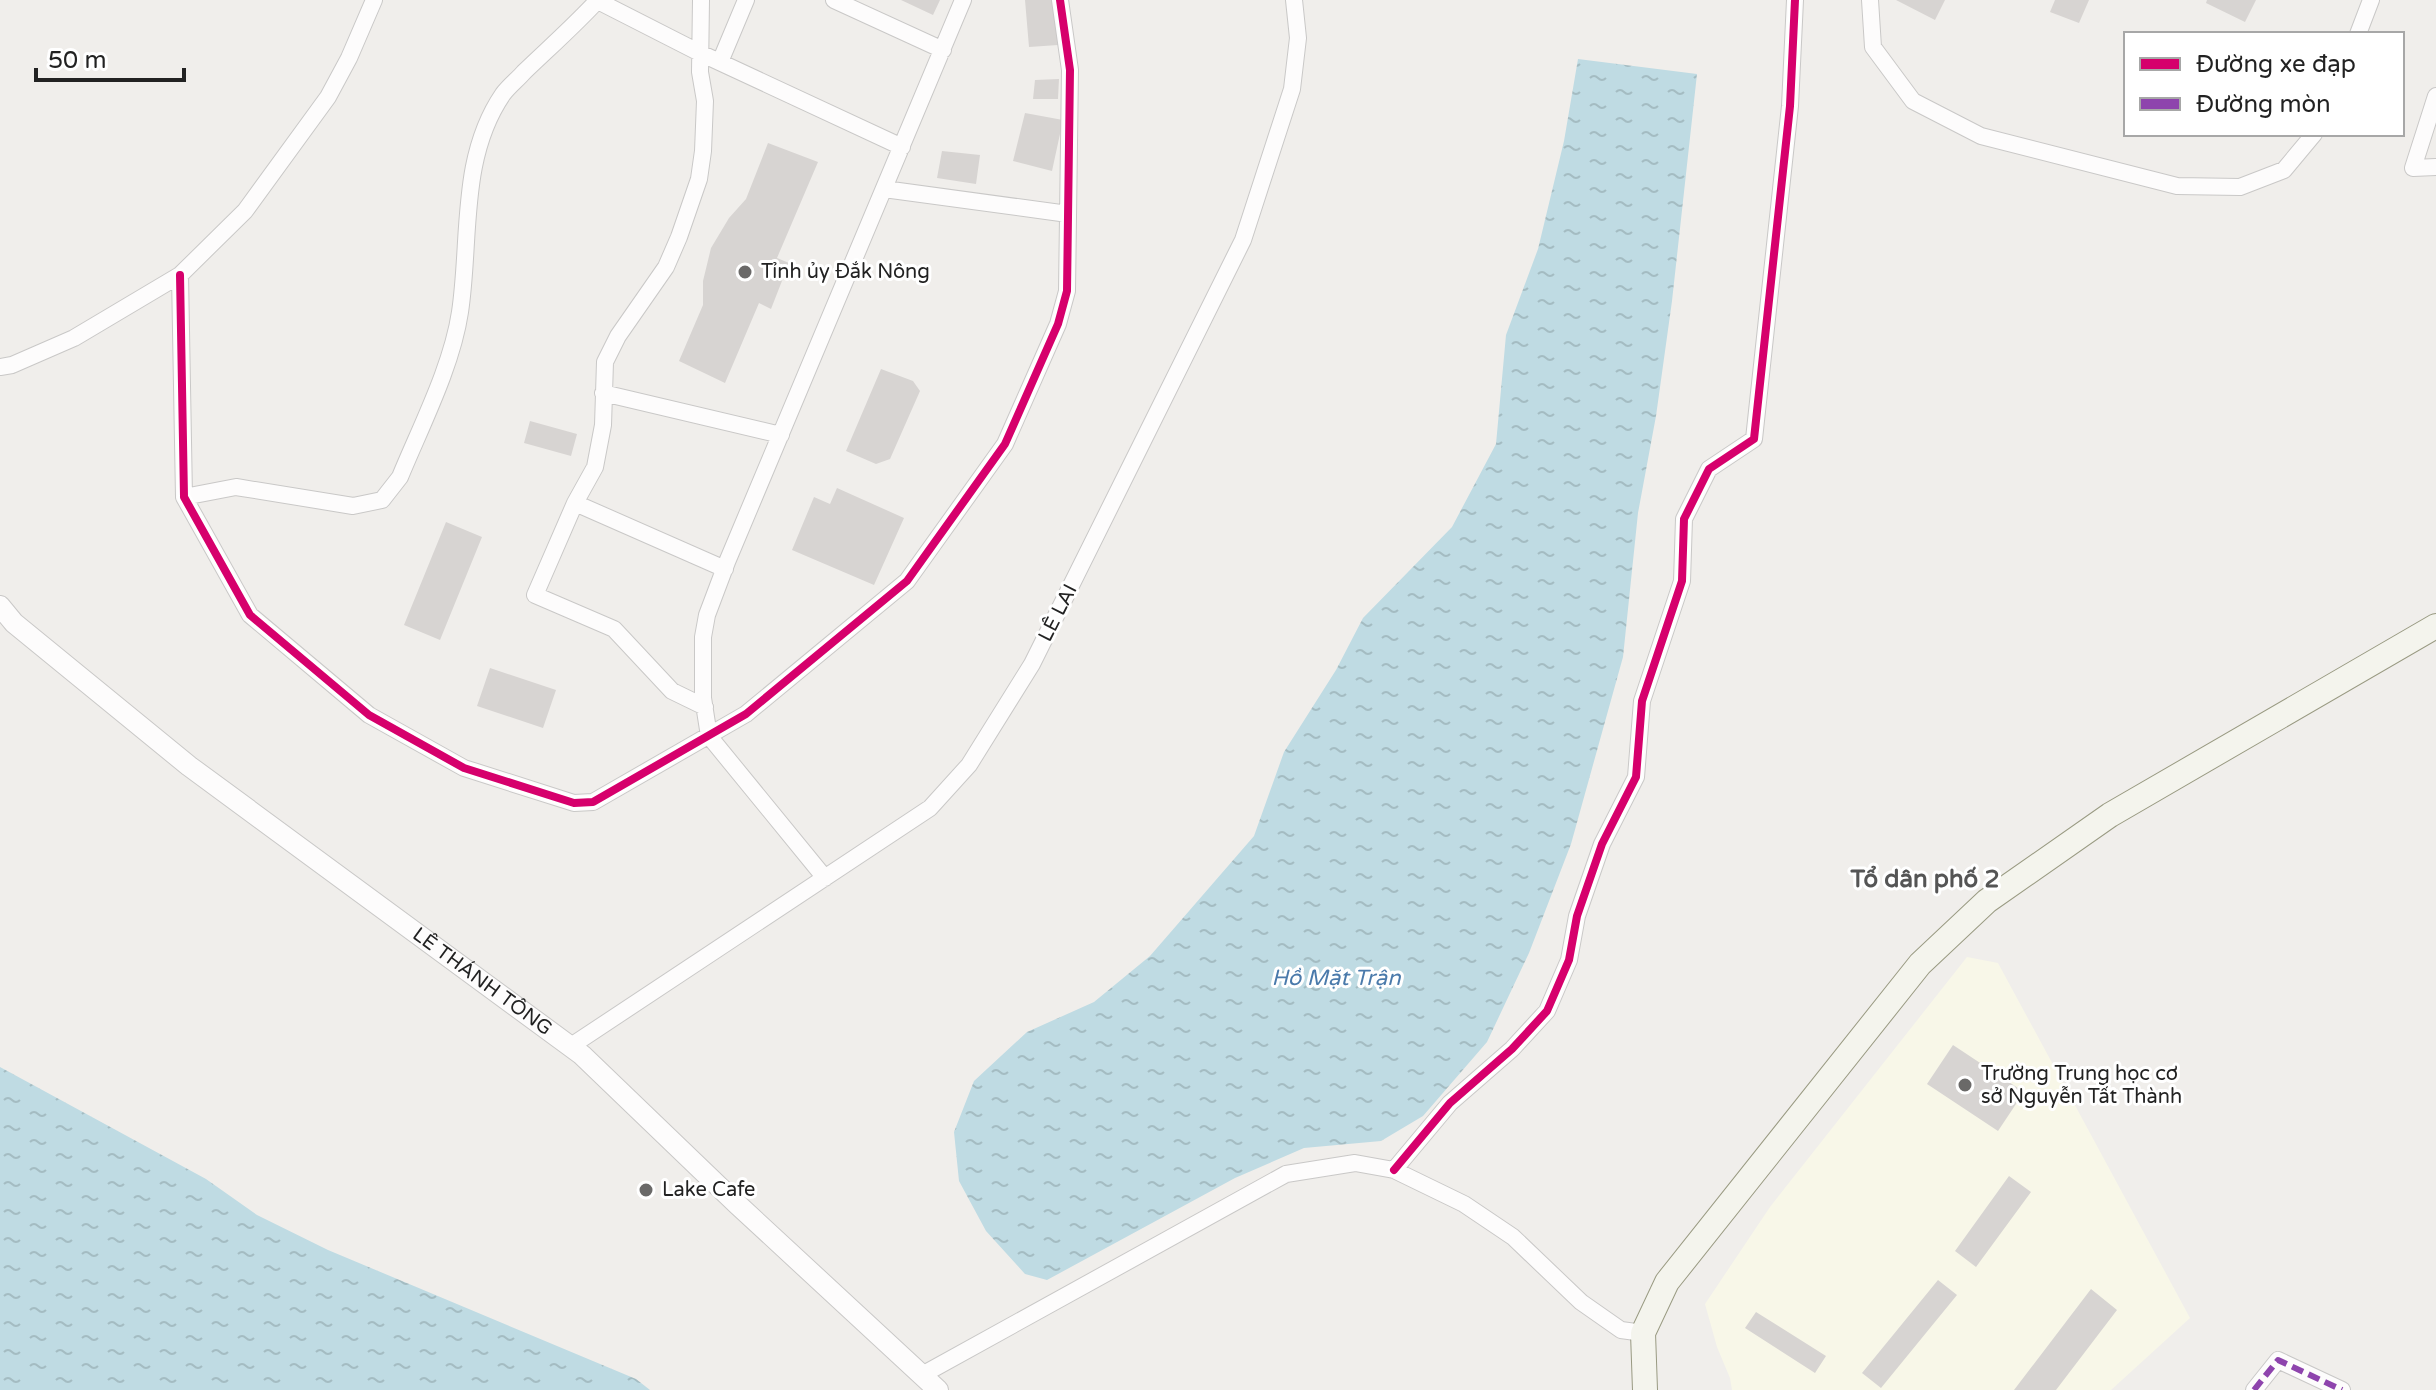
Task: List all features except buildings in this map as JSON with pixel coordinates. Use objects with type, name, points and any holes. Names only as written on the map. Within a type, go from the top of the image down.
[{"type":"main road","points":[[1645,1390],[1643,1333],[1667,1282],[1920,964],[1987,901],[2110,815],[2436,626]]},
{"type":"street","points":[[0,367],[12,365],[74,338],[180,275],[245,211],[328,97],[374,0]]},
{"type":"street","points":[[701,0],[700,53],[705,101],[699,179],[666,267],[618,336],[605,362],[603,425],[595,467],[575,503],[535,595],[614,629],[672,691],[705,707]]},
{"type":"street","points":[[720,62],[746,0]]},
{"type":"street","points":[[825,878],[709,736],[703,637],[707,615],[725,569],[963,0]]},
{"type":"street","points":[[180,275],[184,497],[250,615],[369,715],[464,768],[574,803],[593,802],[746,714],[907,581],[1005,444],[1058,324],[1067,291],[1070,70],[1060,0]]},
{"type":"street","name":"LÊ LAI","points":[[571,1046],[930,808],[969,765],[1032,664],[1243,240],[1292,89],[1298,38],[1294,0]]},
{"type":"street","points":[[1394,1170],[1450,1103],[1512,1049],[1547,1011],[1569,960],[1577,916],[1602,844],[1636,777],[1642,701],[1682,581],[1684,519],[1709,469],[1754,439],[1790,106],[1795,0]]},
{"type":"street","points":[[1870,0],[1873,47],[1913,101],[1981,136],[2177,186],[2240,187],[2284,170],[2312,136]]},
{"type":"street","points":[[2359,32],[2371,0]]},
{"type":"street","points":[[184,497],[236,487],[353,506],[382,500],[400,477],[457,330],[461,311],[466,215],[485,131],[503,93],[598,1],[700,53],[902,147]]},
{"type":"street","points":[[840,1],[943,50]]},
{"type":"street","points":[[2436,96],[2413,168],[2436,167]]},
{"type":"street","points":[[884,189],[1068,214]]},
{"type":"street","points":[[603,393],[781,435]]},
{"type":"street","points":[[575,503],[725,569]]},
{"type":"street","name":"LÊ THÁNH TÔNG","points":[[0,606],[14,623],[189,766],[571,1046],[938,1390]]},
{"type":"street","points":[[922,1375],[1286,1174],[1355,1163],[1394,1170],[1464,1204],[1513,1237],[1581,1302],[1621,1330],[1643,1333]]},
{"type":"street","points":[[2254,1390],[2278,1360],[2342,1390]]},
{"type":"shaded area","name":"Trường Trung học cơ sở Nguyễn Tất Thành","points":[[1967,957],[1998,963],[2190,1318],[2111,1390],[1732,1390],[1705,1304],[1770,1207]]},
{"type":"water","name":"Hồ Mặt Trận","points":[[1578,59],[1697,74],[1672,301],[1656,416],[1638,513],[1623,657],[1571,844],[1529,953],[1487,1042],[1423,1116],[1381,1141],[1304,1148],[1235,1178],[1047,1280],[1025,1274],[986,1231],[959,1181],[954,1132],[974,1081],[1027,1032],[1094,1002],[1150,956],[1254,836],[1284,752],[1336,670],[1363,618],[1452,527],[1496,444],[1506,335],[1538,249],[1564,141]]},
{"type":"water","points":[[0,1067],[206,1179],[257,1215],[328,1250],[636,1379],[650,1390],[0,1390]]},
{"type":"marked path","points":[[2254,1390],[2278,1360],[2342,1390]]},
{"type":"cycle path","points":[[180,275],[184,497],[250,615],[369,715],[464,768],[574,803],[593,802],[746,714],[907,581],[1005,444],[1058,324],[1067,291],[1070,70],[1060,0]]},
{"type":"cycle path","points":[[1394,1170],[1450,1103],[1512,1049],[1547,1011],[1569,960],[1577,916],[1602,844],[1636,777],[1642,701],[1682,581],[1684,519],[1709,469],[1754,439],[1790,106],[1795,0]]},
{"type":"place","name":"Tỉnh ủy Đắk Nông","points":[[745,272]]},
{"type":"place","name":"Trường Trung học cơ sở Nguyễn Tất Thành","points":[[1965,1085]]},
{"type":"place","name":"Lake Cafe","points":[[646,1190]]},
{"type":"district","name":"Tổ dân phố 2","points":[[1925,879]]}]
